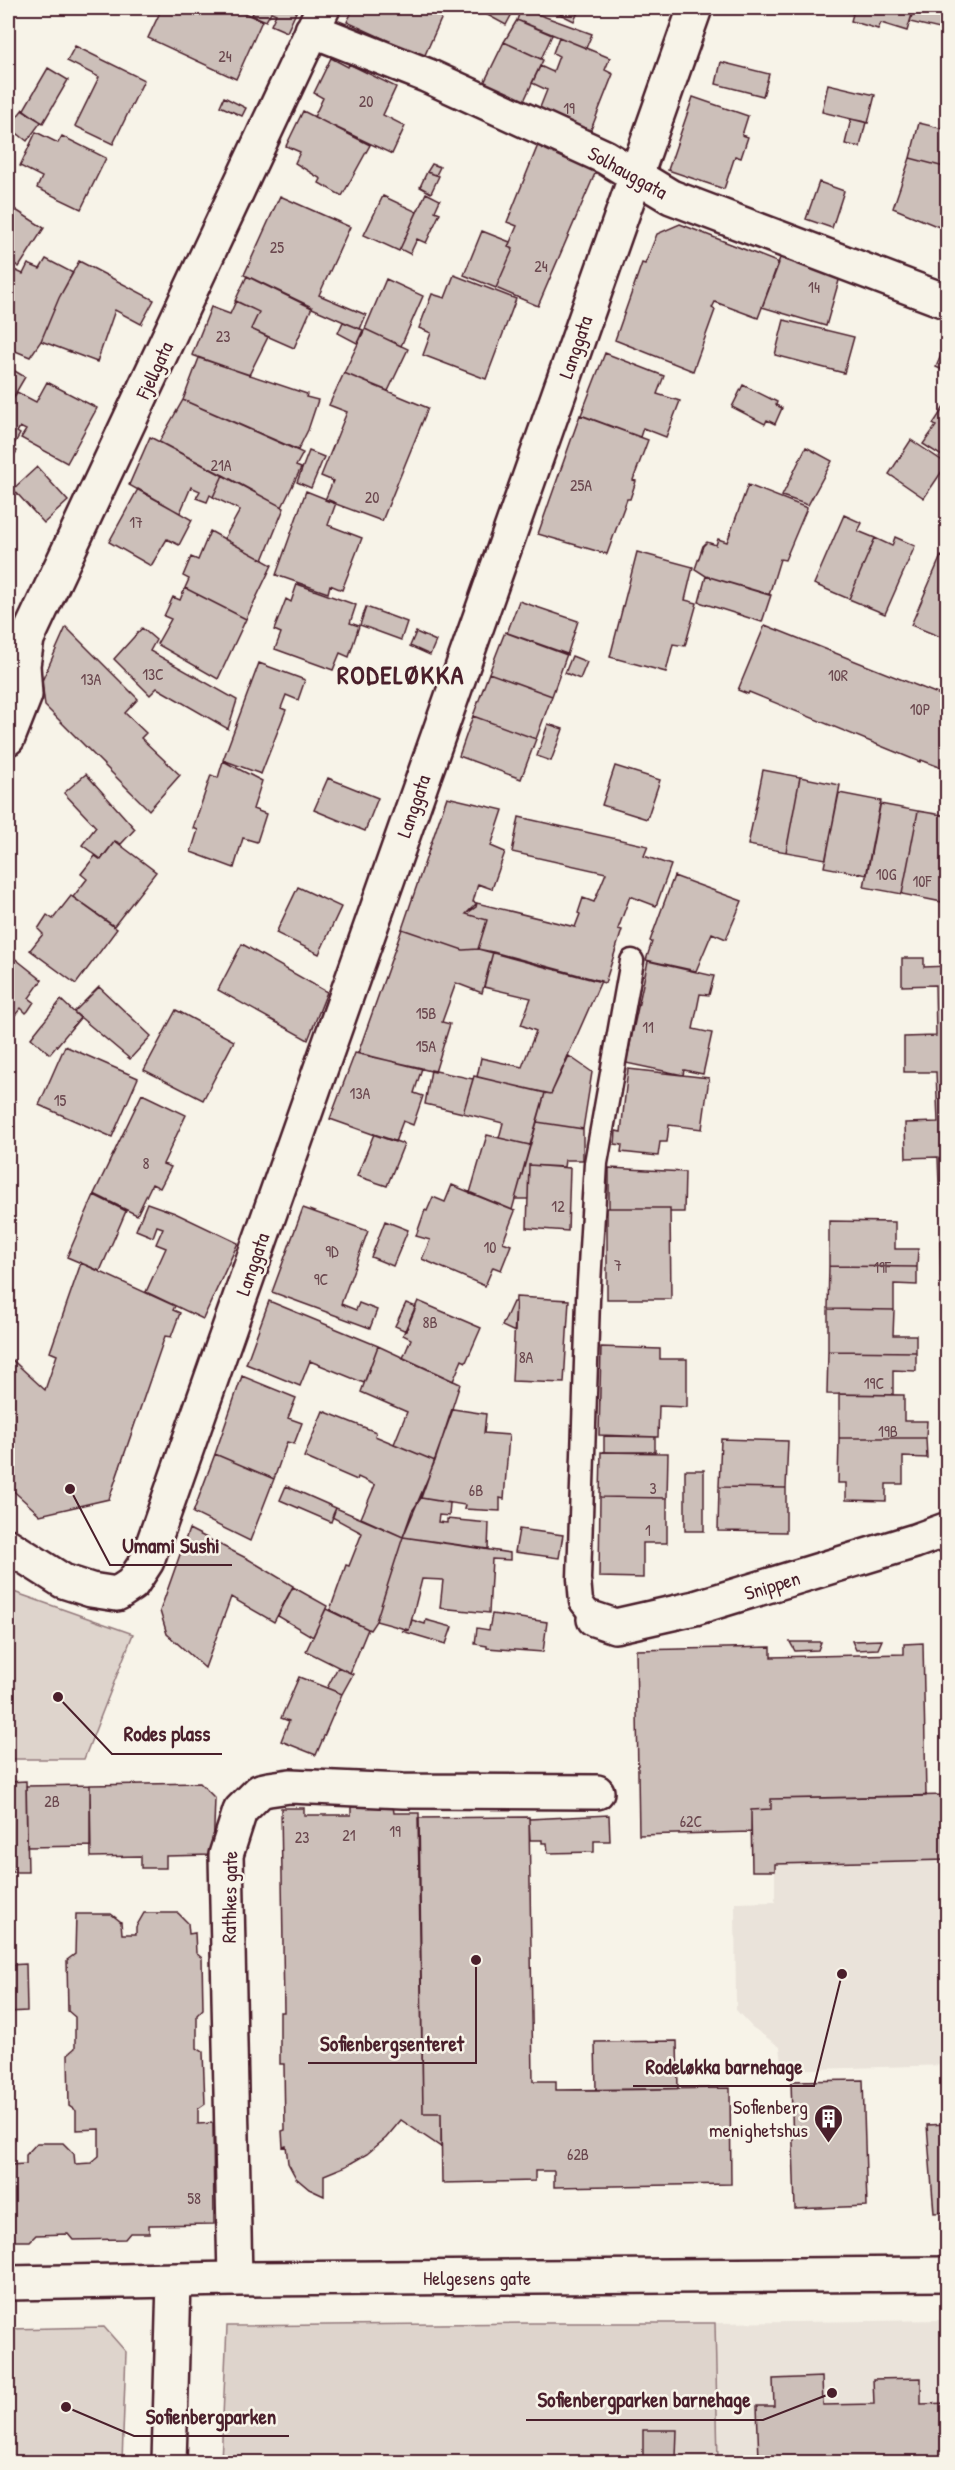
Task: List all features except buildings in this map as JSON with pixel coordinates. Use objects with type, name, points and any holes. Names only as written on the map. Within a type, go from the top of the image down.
[{"type":"street","name":"Langgata","points":[[8,1546],[63,1581],[91,1590],[117,1594],[132,1584],[147,1561],[695,8]]},
{"type":"street","name":"Solhauggata","points":[[318,19],[426,75],[605,157],[671,197],[948,302]]},
{"type":"street","name":"Fjellgata","points":[[8,738],[25,696],[23,665],[27,639],[318,19]]},
{"type":"street","name":"Snippen","points":[[594,1619],[615,1626],[695,1608],[948,1529]]},
{"type":"street","name":"Rathkes gate","points":[[235,2279],[226,1855],[240,1811],[260,1791],[290,1786],[403,1791],[597,1792]]},
{"type":"street","name":"Helgesens gate","points":[[8,2283],[235,2279],[948,2274]]},
{"type":"street","points":[[169,2463],[174,2281]]},
{"type":"lane","points":[[594,1619],[581,1602],[579,1579],[588,1300],[596,1163],[632,961]]},
{"type":"shaded area","points":[[8,1590],[133,1634],[84,1759],[8,1759]]},
{"type":"shaded area","points":[[947,1860],[947,2065],[783,2070],[780,2047],[752,2027],[736,2010],[735,1903],[775,1902],[775,1864]]},
{"type":"shaded area","points":[[947,2320],[947,2462],[718,2462],[715,2323]]},
{"type":"shaded area","points":[[715,2323],[718,2462],[221,2462],[227,2326]]},
{"type":"shaded area","points":[[104,2327],[126,2352],[122,2462],[8,2462],[8,2329]]},
{"type":"place","name":"Umami Sushi","points":[[70,1489]]},
{"type":"place","name":"Rodes plass","points":[[58,1697]]},
{"type":"place","name":"Sofienbergsenteret","points":[[476,1960]]},
{"type":"place","name":"Rodeløkka barnehage","points":[[842,1974]]},
{"type":"place","name":"Sofienberg menighetshus","points":[[829,2144]]},
{"type":"place","name":"Sofienbergparken barnehage","points":[[832,2393]]},
{"type":"place","name":"Sofienbergparken","points":[[66,2407]]},
{"type":"district","name":"RODELØKKA","points":[[401,674]]}]
